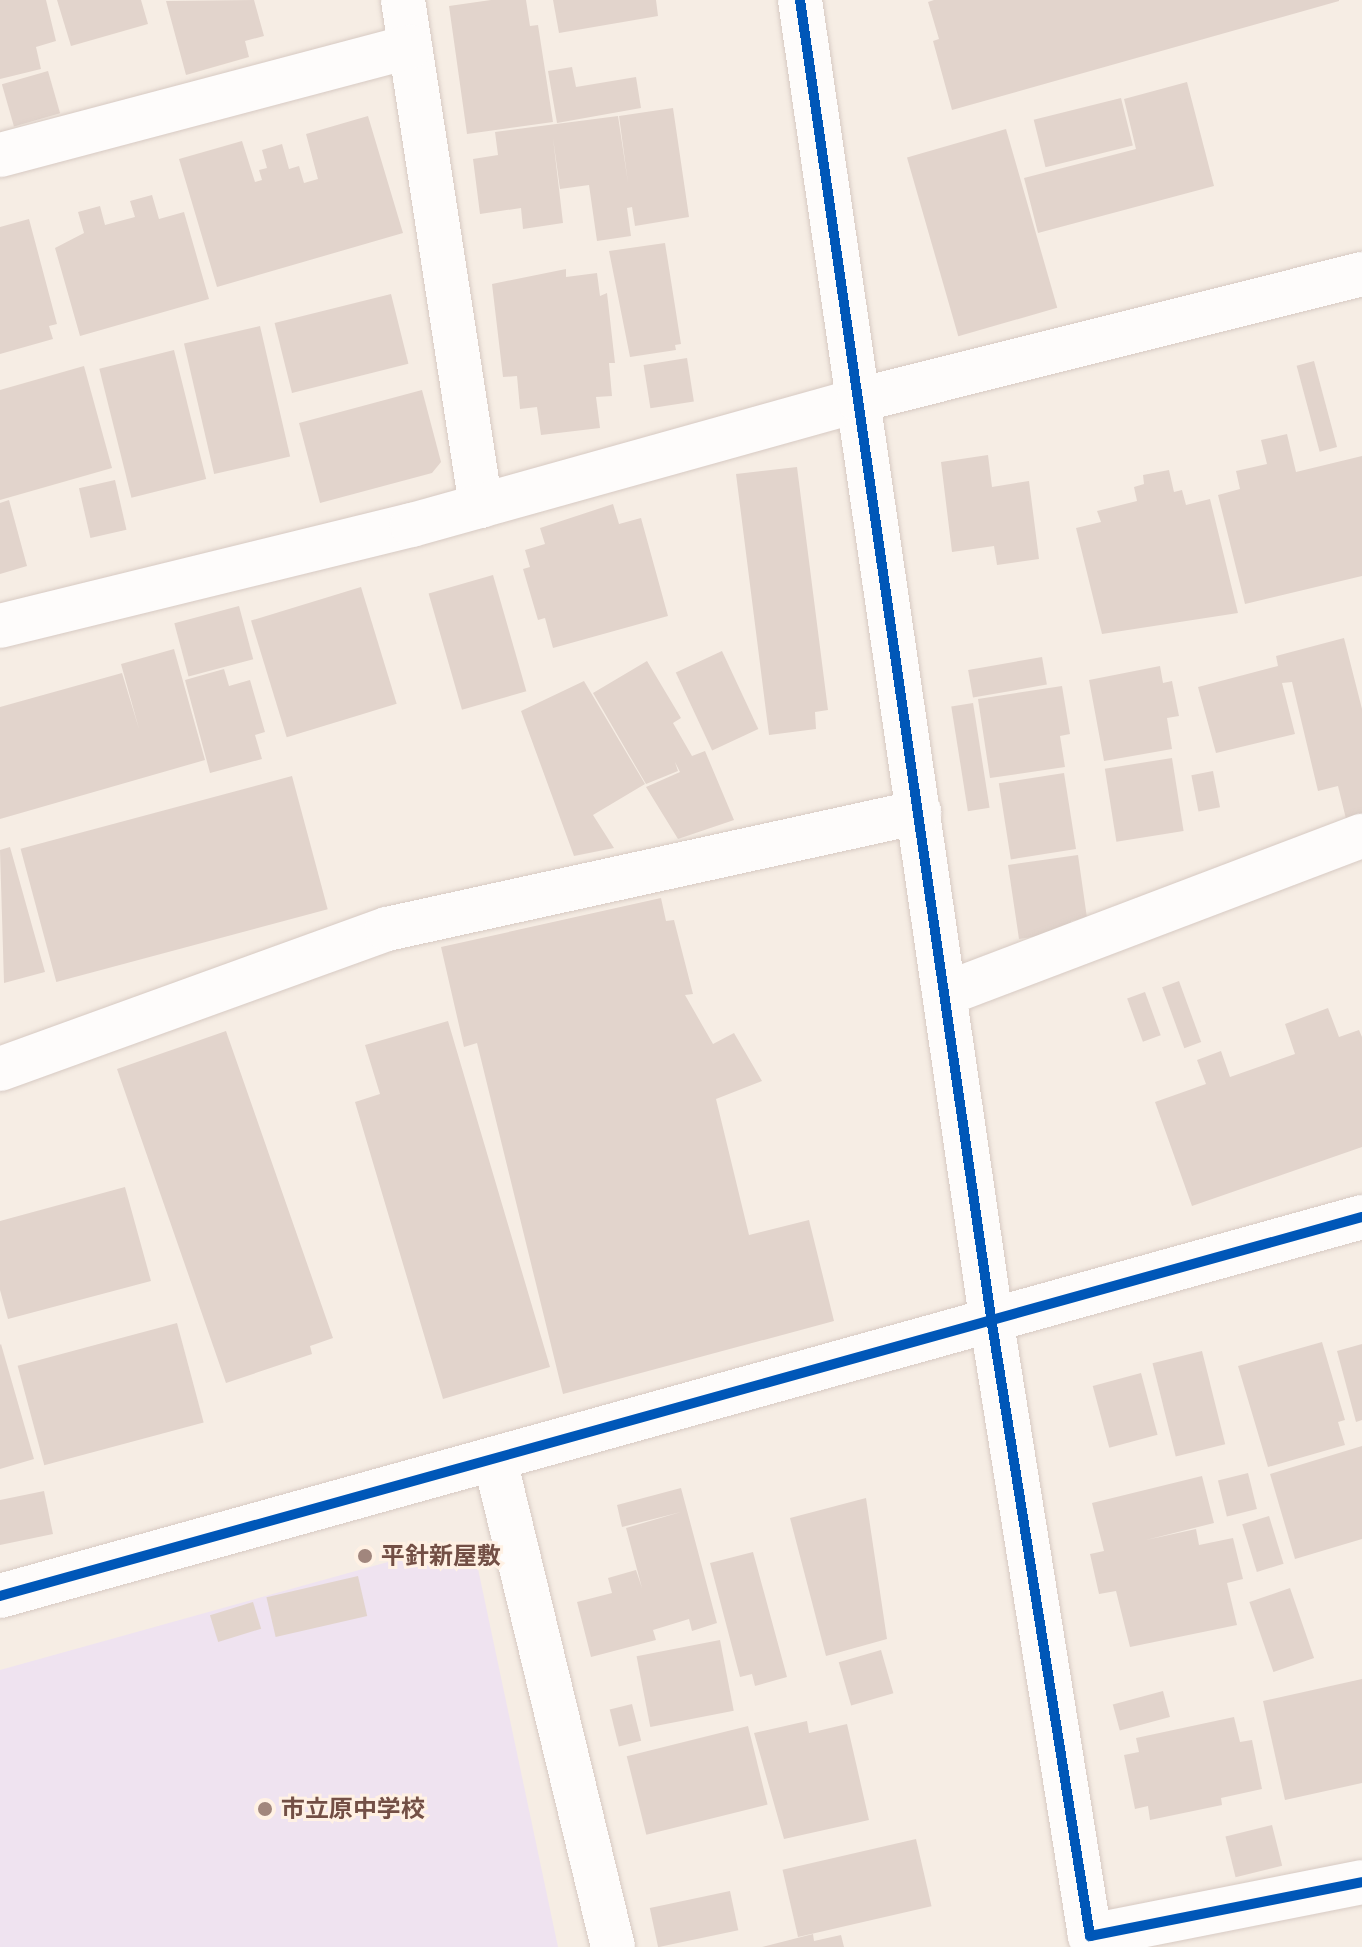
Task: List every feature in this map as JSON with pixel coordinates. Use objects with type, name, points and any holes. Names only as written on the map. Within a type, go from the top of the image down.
[{"type":"street","points":[[403,0],[481,506]]},
{"type":"street","points":[[800,0],[992,1324],[1091,1942],[1362,1882]]},
{"type":"street","points":[[0,155],[410,47]]},
{"type":"street","points":[[0,626],[481,506],[859,400],[1362,274]]},
{"type":"street","points":[[0,1069],[387,929],[919,812]]},
{"type":"street","points":[[945,994],[1362,836]]},
{"type":"street","points":[[0,1596],[992,1324],[1362,1217]]},
{"type":"street","points":[[495,1460],[613,1947]]},
{"type":"shaded area","name":"市立原中学校","points":[[431,1550],[477,1564],[558,1947],[0,1947],[0,1670]]},
{"type":"building","points":[[0,0],[46,0],[56,41],[36,47],[41,69],[0,79]]},
{"type":"building","points":[[57,0],[141,0],[148,24],[71,46]]},
{"type":"building","points":[[254,0],[264,36],[245,41],[249,57],[186,75],[166,1]]},
{"type":"building","points":[[491,0],[526,0],[530,26],[538,25],[553,122],[467,134],[449,6]]},
{"type":"building","points":[[553,0],[656,0],[658,16],[559,33]]},
{"type":"building","points":[[1339,1],[952,110],[933,41],[939,39],[928,2]]},
{"type":"building","points":[[572,67],[576,87],[636,77],[641,108],[557,123],[548,71]]},
{"type":"building","points":[[48,71],[60,113],[14,127],[2,84]]},
{"type":"building","points":[[1187,82],[1214,186],[1038,233],[1024,178],[1136,149],[1124,99]]},
{"type":"building","points":[[1121,98],[1133,146],[1046,167],[1034,120]]},
{"type":"building","points":[[673,108],[689,217],[635,226],[632,207],[627,208],[631,236],[597,241],[589,185],[560,189],[553,138],[563,223],[523,229],[521,208],[480,214],[473,159],[498,155],[495,132],[618,116],[628,183],[619,116]]},
{"type":"building","points":[[368,116],[403,233],[217,287],[179,159],[242,141],[255,182],[262,180],[259,170],[267,168],[262,150],[282,144],[289,169],[299,166],[304,183],[318,179],[306,134]]},
{"type":"building","points":[[1006,129],[1057,308],[958,336],[907,157]]},
{"type":"building","points":[[152,195],[159,219],[184,212],[209,299],[80,336],[55,248],[84,233],[78,212],[100,206],[105,225],[135,217],[130,201]]},
{"type":"building","points":[[29,219],[57,324],[49,326],[53,339],[0,354],[0,227]]},
{"type":"building","points":[[665,243],[681,344],[675,345],[676,350],[630,357],[609,251]]},
{"type":"building","points":[[566,269],[566,277],[597,273],[600,296],[607,293],[615,363],[609,363],[612,396],[596,397],[600,428],[541,435],[537,407],[520,409],[517,376],[503,377],[492,284]]},
{"type":"building","points":[[391,294],[408,364],[292,393],[275,323]]},
{"type":"building","points":[[260,326],[290,457],[214,474],[184,344]]},
{"type":"building","points":[[174,350],[206,479],[131,498],[99,369]]},
{"type":"building","points":[[687,358],[694,401],[650,408],[644,365]]},
{"type":"building","points":[[1314,361],[1337,447],[1320,452],[1297,366]]},
{"type":"building","points":[[84,366],[112,468],[0,500],[0,390]]},
{"type":"building","points":[[422,390],[441,462],[432,473],[320,503],[299,423]]},
{"type":"building","points":[[1287,434],[1296,472],[1362,456],[1362,576],[1245,604],[1218,495],[1240,489],[1236,471],[1267,464],[1261,440]]},
{"type":"building","points":[[988,455],[992,487],[1029,481],[1039,559],[997,565],[994,546],[952,552],[941,462]]},
{"type":"building","points":[[797,467],[828,710],[815,712],[816,729],[769,735],[736,474]]},
{"type":"building","points":[[1169,470],[1174,492],[1182,490],[1186,505],[1210,499],[1238,613],[1102,634],[1076,528],[1101,522],[1097,511],[1137,501],[1134,487],[1144,484],[1143,475]]},
{"type":"building","points":[[115,480],[126,530],[90,538],[79,488]]},
{"type":"building","points":[[9,500],[27,566],[0,574],[0,503]]},
{"type":"building","points":[[613,504],[619,524],[641,518],[668,616],[553,648],[545,618],[538,620],[523,569],[530,567],[525,550],[545,544],[540,528]]},
{"type":"building","points":[[493,575],[526,691],[462,710],[429,593]]},
{"type":"building","points":[[361,587],[397,704],[287,737],[251,621]]},
{"type":"building","points":[[239,606],[253,659],[189,676],[174,623]]},
{"type":"building","points":[[1344,638],[1362,709],[1362,823],[1348,827],[1338,786],[1318,791],[1292,682],[1282,683],[1295,734],[1216,753],[1198,687],[1278,666],[1276,656]]},
{"type":"building","points":[[174,649],[205,760],[0,819],[0,707],[122,673],[139,729],[121,664]]},
{"type":"building","points":[[722,651],[758,729],[712,750],[676,673]]},
{"type":"building","points":[[1042,657],[1047,685],[973,698],[968,670]]},
{"type":"building","points":[[647,661],[681,718],[673,723],[692,756],[705,751],[734,820],[678,839],[646,787],[680,772],[675,762],[678,771],[646,784],[593,693]]},
{"type":"building","points":[[1160,666],[1163,683],[1172,681],[1179,716],[1167,718],[1172,749],[1104,761],[1089,680]]},
{"type":"building","points":[[224,669],[229,686],[250,680],[265,732],[255,735],[262,759],[210,773],[185,680]]},
{"type":"building","points":[[584,681],[645,784],[593,815],[614,848],[574,856],[521,711]]},
{"type":"building","points":[[1062,686],[1070,734],[1060,736],[1065,767],[990,778],[978,699]]},
{"type":"building","points":[[973,703],[990,808],[968,811],[951,706]]},
{"type":"building","points":[[1172,758],[1184,831],[1116,842],[1105,769]]},
{"type":"building","points":[[1213,771],[1220,807],[1198,812],[1191,775]]},
{"type":"building","points":[[1064,773],[1076,849],[1011,859],[999,783]]},
{"type":"building","points":[[292,776],[328,909],[56,982],[21,849]]},
{"type":"building","points":[[10,847],[45,972],[4,983],[0,850]]},
{"type":"building","points":[[1078,855],[1087,918],[1071,921],[1072,931],[1019,939],[1008,865]]},
{"type":"building","points":[[661,898],[666,921],[674,920],[693,994],[685,995],[713,1044],[734,1033],[762,1081],[716,1099],[749,1235],[809,1220],[834,1321],[563,1394],[477,1043],[464,1047],[441,947]]},
{"type":"building","points":[[1179,981],[1201,1042],[1184,1048],[1162,987]]},
{"type":"building","points":[[1145,992],[1161,1035],[1143,1042],[1127,998]]},
{"type":"building","points":[[1328,1008],[1339,1037],[1359,1030],[1362,1037],[1362,1147],[1192,1206],[1155,1102],[1206,1084],[1197,1060],[1221,1051],[1230,1077],[1295,1054],[1285,1024]]},
{"type":"building","points":[[448,1021],[550,1367],[443,1399],[355,1102],[380,1094],[365,1045]]},
{"type":"building","points":[[226,1031],[333,1338],[310,1346],[312,1354],[226,1383],[117,1069]]},
{"type":"building","points":[[125,1187],[151,1281],[8,1319],[0,1290],[0,1221]]},
{"type":"building","points":[[177,1323],[204,1422],[44,1465],[18,1366]]},
{"type":"building","points":[[1322,1342],[1345,1420],[1338,1422],[1345,1445],[1268,1467],[1238,1366]]},
{"type":"building","points":[[1362,1344],[1362,1420],[1356,1422],[1337,1351]]},
{"type":"building","points":[[0,1345],[34,1459],[0,1469]]},
{"type":"building","points":[[1202,1351],[1225,1444],[1176,1456],[1153,1363]]},
{"type":"building","points":[[1141,1373],[1158,1435],[1109,1448],[1093,1386]]},
{"type":"building","points":[[1362,1446],[1362,1539],[1295,1559],[1270,1474]]},
{"type":"building","points":[[1248,1473],[1257,1509],[1227,1516],[1218,1480]]},
{"type":"building","points":[[1202,1476],[1214,1523],[1146,1540],[1196,1529],[1199,1545],[1233,1538],[1243,1579],[1227,1583],[1237,1625],[1130,1647],[1116,1591],[1099,1594],[1090,1554],[1104,1551],[1092,1503]]},
{"type":"building","points":[[681,1488],[717,1623],[692,1631],[689,1619],[653,1630],[656,1640],[591,1657],[577,1602],[612,1593],[608,1578],[636,1570],[642,1588],[626,1528],[681,1512],[622,1527],[617,1505]]},
{"type":"building","points":[[44,1491],[53,1534],[0,1545],[0,1500]]},
{"type":"building","points":[[866,1498],[887,1639],[826,1656],[790,1518]]},
{"type":"building","points":[[1269,1516],[1284,1564],[1257,1572],[1242,1524]]},
{"type":"building","points":[[753,1552],[787,1677],[755,1686],[752,1674],[740,1677],[710,1563]]},
{"type":"building","points":[[358,1576],[367,1616],[276,1637],[266,1597]]},
{"type":"building","points":[[1290,1588],[1314,1658],[1273,1672],[1249,1602]]},
{"type":"building","points":[[253,1602],[261,1629],[218,1642],[210,1615]]},
{"type":"building","points":[[720,1640],[734,1711],[650,1727],[637,1656]]},
{"type":"building","points":[[881,1650],[893,1693],[851,1705],[839,1662]]},
{"type":"building","points":[[1362,1679],[1362,1783],[1285,1800],[1263,1701]]},
{"type":"building","points":[[1163,1691],[1170,1717],[1120,1731],[1113,1704]]},
{"type":"building","points":[[632,1704],[641,1741],[619,1746],[610,1710]]},
{"type":"building","points":[[1234,1717],[1240,1742],[1252,1740],[1262,1789],[1221,1798],[1222,1805],[1150,1820],[1148,1806],[1135,1809],[1124,1755],[1139,1752],[1136,1738]]},
{"type":"building","points":[[807,1721],[809,1733],[847,1724],[869,1820],[784,1839],[754,1733]]},
{"type":"building","points":[[748,1726],[768,1805],[646,1835],[627,1756]]},
{"type":"building","points":[[1272,1825],[1282,1866],[1236,1877],[1225,1837]]},
{"type":"building","points":[[916,1839],[932,1906],[798,1937],[783,1870]]},
{"type":"building","points":[[730,1891],[738,1930],[658,1947],[650,1908]]},
{"type":"building","points":[[813,1934],[814,1941],[841,1935],[844,1947],[762,1947]]},
{"type":"cycle path","points":[[800,0],[992,1324],[1090,1936],[1362,1882]]},
{"type":"cycle path","points":[[0,1596],[1362,1217]]},
{"type":"place","name":"平針新屋敷","points":[[365,1556]]},
{"type":"place","name":"市立原中学校","points":[[265,1809]]}]
